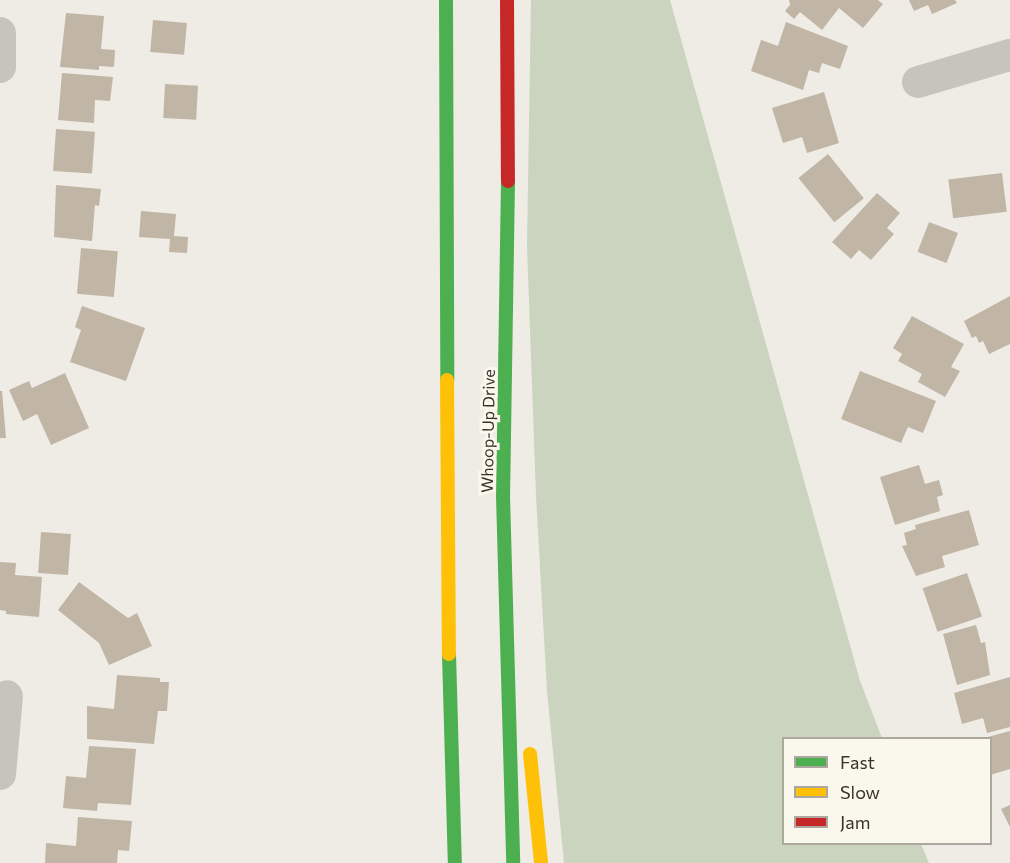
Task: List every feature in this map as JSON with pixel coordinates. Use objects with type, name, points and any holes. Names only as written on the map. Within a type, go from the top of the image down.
[{"type":"highway","points":[[446,0],[447,562],[455,860]]},
{"type":"highway","name":"Whoop-Up Drive","points":[[507,0],[508,247],[503,496],[513,863]]},
{"type":"highway","points":[[503,496],[523,686]]},
{"type":"highway","points":[[529,745],[541,863]]},
{"type":"street","points":[[0,33],[0,67]]},
{"type":"street","points":[[918,82],[1010,56]]},
{"type":"street","points":[[0,774],[7,696]]},
{"type":"green space","points":[[531,0],[670,0],[860,681],[882,737],[782,737],[782,845],[921,845],[929,863],[564,863],[547,691],[536,496],[527,246]]},
{"type":"building","points":[[789,0],[878,0],[883,4],[863,28],[839,8],[822,30],[800,12],[794,19],[785,11],[790,5]]},
{"type":"building","points":[[909,0],[955,0],[957,3],[932,14],[928,5],[914,11]]},
{"type":"building","points":[[66,13],[104,16],[101,49],[115,50],[114,67],[99,66],[99,70],[60,67]]},
{"type":"building","points":[[153,20],[187,23],[184,55],[150,52]]},
{"type":"building","points":[[786,22],[848,46],[840,69],[822,63],[819,73],[809,70],[803,90],[751,71],[761,40],[778,46]]},
{"type":"building","points":[[62,73],[113,77],[110,101],[95,100],[94,123],[58,120]]},
{"type":"building","points":[[165,84],[198,86],[196,120],[163,118]]},
{"type":"building","points":[[824,92],[839,143],[807,153],[802,137],[783,143],[772,108]]},
{"type":"building","points":[[56,129],[95,132],[92,174],[53,171]]},
{"type":"building","points":[[828,154],[864,198],[834,222],[798,178]]},
{"type":"building","points":[[1002,173],[1007,212],[953,218],[948,180]]},
{"type":"building","points":[[56,185],[101,189],[99,206],[95,205],[92,241],[54,237]]},
{"type":"building","points":[[877,193],[900,213],[887,228],[894,234],[871,260],[859,250],[851,259],[832,242]]},
{"type":"building","points":[[141,211],[176,214],[174,236],[188,237],[187,253],[169,252],[170,239],[139,237]]},
{"type":"building","points":[[929,222],[958,233],[946,263],[918,252]]},
{"type":"building","points":[[81,248],[118,251],[114,297],[77,294]]},
{"type":"building","points":[[1010,296],[1010,344],[989,354],[983,341],[979,343],[976,336],[972,338],[964,321]]},
{"type":"building","points":[[82,306],[145,328],[126,381],[70,362],[81,330],[75,327]]},
{"type":"building","points":[[912,316],[964,344],[951,367],[960,371],[945,397],[918,382],[922,374],[898,361],[902,354],[893,348]]},
{"type":"building","points":[[860,371],[936,401],[923,433],[908,427],[901,443],[841,419]]},
{"type":"building","points":[[65,373],[89,428],[51,445],[37,414],[23,421],[9,390],[29,381],[32,388]]},
{"type":"building","points":[[0,391],[2,391],[6,438],[0,438]]},
{"type":"building","points":[[919,465],[925,484],[939,480],[943,495],[937,497],[940,511],[895,525],[880,477]]},
{"type":"building","points":[[969,510],[979,545],[942,556],[945,567],[916,576],[902,546],[907,545],[904,533],[916,529],[915,525]]},
{"type":"building","points":[[41,532],[71,534],[68,575],[38,573]]},
{"type":"building","points":[[0,562],[16,563],[15,575],[42,577],[39,617],[6,614],[6,611],[0,610]]},
{"type":"building","points":[[967,573],[982,616],[938,632],[923,588]]},
{"type":"building","points":[[79,582],[128,618],[137,613],[152,646],[109,665],[99,643],[58,610]]},
{"type":"building","points":[[976,625],[981,643],[985,642],[990,675],[957,685],[943,634]]},
{"type":"building","points":[[117,675],[160,678],[160,682],[169,682],[167,711],[158,711],[154,744],[87,739],[87,706],[114,709]]},
{"type":"building","points":[[1010,677],[1010,727],[987,733],[983,718],[962,724],[954,693]]},
{"type":"building","points":[[1010,731],[1010,769],[992,774],[992,737],[988,737]]},
{"type":"building","points":[[89,746],[136,749],[131,805],[98,803],[97,811],[63,808],[66,776],[86,778]]},
{"type":"building","points":[[1010,805],[1010,827],[1001,809]]},
{"type":"building","points":[[78,817],[132,821],[129,851],[118,850],[117,863],[45,863],[46,843],[76,846]]},
{"type":"traffic: fast","points":[[446,0],[447,380]]},
{"type":"traffic: fast","points":[[508,181],[503,496],[513,863]]},
{"type":"traffic: fast","points":[[449,654],[455,863]]},
{"type":"traffic: slow","points":[[447,380],[449,654]]},
{"type":"traffic: slow","points":[[530,754],[541,863]]},
{"type":"traffic: jam","points":[[507,0],[508,181]]}]
